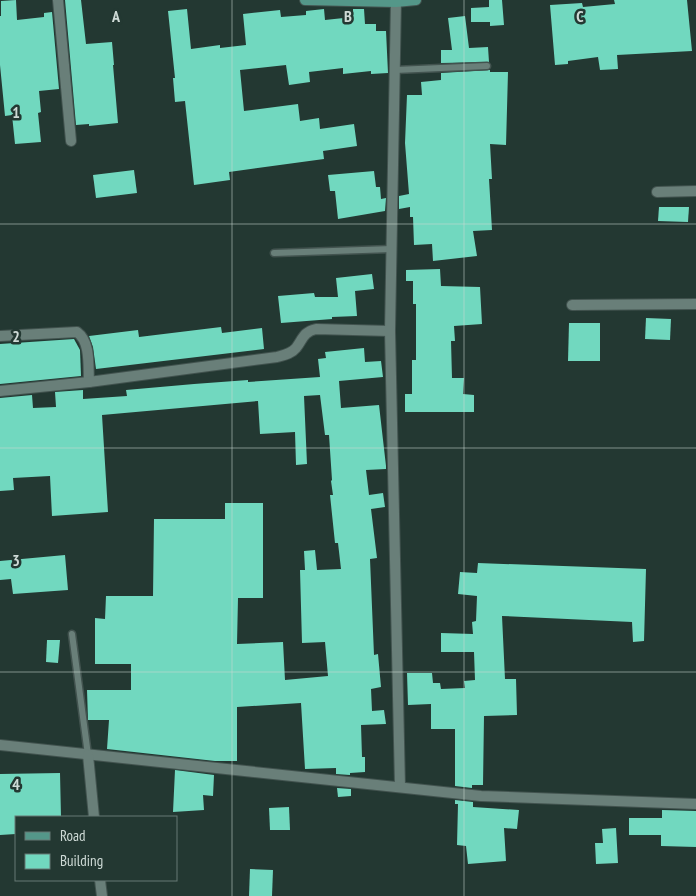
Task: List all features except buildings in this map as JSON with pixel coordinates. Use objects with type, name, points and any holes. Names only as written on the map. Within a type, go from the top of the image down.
[{"type":"street","points":[[58,0],[71,141]]},
{"type":"street","points":[[305,0],[416,0]]},
{"type":"street","points":[[396,1],[390,331],[400,787]]},
{"type":"street","points":[[657,192],[696,191]]},
{"type":"street","points":[[572,305],[696,304]]},
{"type":"street","points":[[0,391],[89,382],[277,357],[286,355],[295,349],[308,331],[316,329],[390,331]]},
{"type":"street","points":[[0,336],[77,332],[84,338],[86,345],[89,382]]},
{"type":"street","points":[[0,745],[481,796],[696,804]]},
{"type":"street","points":[[88,755],[94,816]]},
{"type":"street","points":[[100,881],[102,896]]},
{"type":"lane","points":[[395,70],[486,66]]},
{"type":"lane","points":[[274,253],[392,249]]},
{"type":"lane","points":[[72,634],[88,755]]}]
